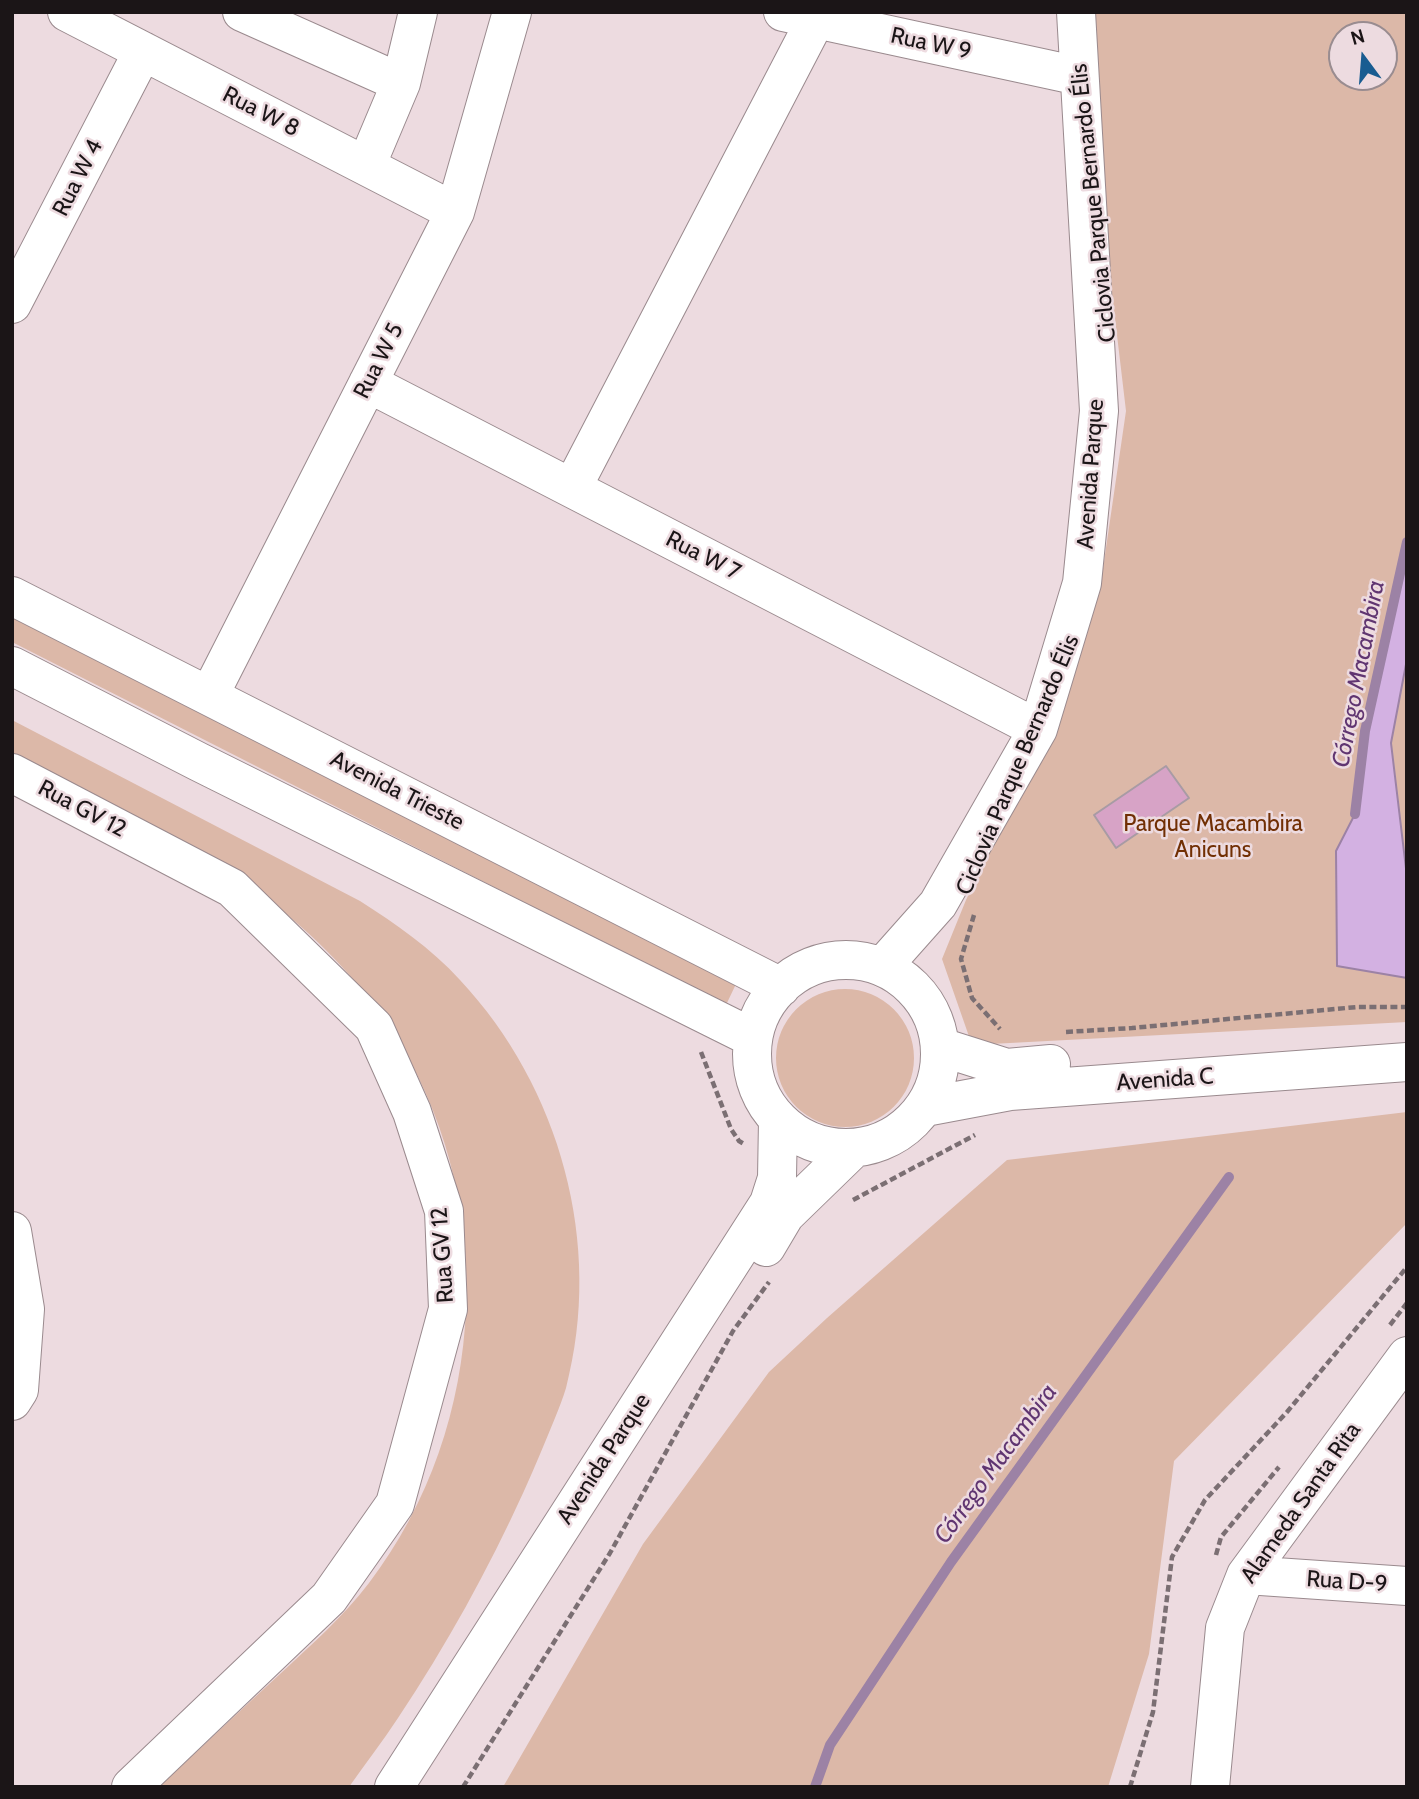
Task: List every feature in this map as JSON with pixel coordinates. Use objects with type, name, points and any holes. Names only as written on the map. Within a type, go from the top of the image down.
[{"type":"street","name":"Rua W 8","points":[[67,12],[455,212]]},
{"type":"street","points":[[242,12],[401,83]]},
{"type":"street","points":[[366,166],[401,83],[418,12]]},
{"type":"street","name":"Rua W 5","points":[[209,696],[455,212],[512,12]]},
{"type":"street","name":"Avenida Parque","points":[[882,967],[938,904],[1038,729],[1082,583],[1099,411],[1076,12]]},
{"type":"street","points":[[572,488],[800,16]]},
{"type":"street","name":"Rua W 9","points":[[800,16],[1079,76]]},
{"type":"street","name":"Rua W 4","points":[[12,304],[143,51]]},
{"type":"street","name":"Rua W 7","points":[[368,383],[1038,729]]},
{"type":"street","name":"Avenida Trieste","points":[[12,596],[781,986]]},
{"type":"street","points":[[12,666],[753,1038]]},
{"type":"street","name":"Rua GV 12","points":[[12,773],[232,888],[374,1027],[412,1112],[444,1211],[448,1309],[395,1504],[329,1598],[131,1787]]},
{"type":"street","name":"Avenida Parque","points":[[919,994],[938,904]]},
{"type":"street","points":[[850,960],[882,967],[902,978],[919,994],[936,1024],[940,1047],[938,1079],[925,1107],[911,1123],[894,1136],[875,1144],[832,1148],[795,1134],[778,1120],[764,1102],[755,1082],[751,1060],[755,1028],[763,1010],[781,986],[818,965],[850,960]]},
{"type":"street","name":"Avenida C","points":[[940,1047],[1007,1068],[1407,1038]]},
{"type":"street","name":"Avenida C","points":[[925,1107],[1010,1091],[1407,1062]]},
{"type":"street","name":"Avenida Parque","points":[[394,1787],[769,1203],[777,1178],[778,1120]]},
{"type":"street","name":"Avenida Parque","points":[[424,1787],[592,1525],[785,1215],[854,1148]]},
{"type":"street","points":[[12,1231],[25,1309],[19,1390],[12,1401]]},
{"type":"street","name":"Alameda Santa Rita","points":[[1210,1787],[1225,1628],[1246,1575],[1407,1356]]},
{"type":"street","name":"Rua D-9","points":[[1246,1575],[1407,1586]]},
{"type":"path","name":"Ciclovia Parque Bernardo Élis","points":[[976,909],[961,959],[972,999],[1006,1035]]},
{"type":"path","points":[[1062,1032],[1357,1007],[1407,1007]]},
{"type":"path","points":[[699,1049],[704,1055],[731,1129],[746,1146]]},
{"type":"path","points":[[846,1204],[985,1129]]},
{"type":"path","points":[[1130,1787],[1153,1712],[1172,1557],[1205,1500],[1287,1412],[1407,1267]]},
{"type":"path","points":[[463,1787],[610,1553],[733,1331],[772,1277]]},
{"type":"green space","name":"Parque Macambira Anicuns","points":[[1084,12],[1407,12],[1407,1022],[972,1045],[942,959],[966,900],[1046,734],[1100,589],[1126,411],[1085,65]]},
{"type":"green space","points":[[12,616],[736,984],[726,1005],[12,642]]},
{"type":"green space","points":[[12,720],[360,901],[425,947],[449,968],[495,1022],[524,1069],[548,1118],[565,1170],[576,1224],[580,1279],[576,1334],[564,1396],[524,1491],[466,1607],[416,1691],[349,1787],[159,1787],[348,1607],[369,1583],[409,1521],[439,1453],[458,1382],[466,1308],[464,1235],[450,1163],[426,1093],[390,1028],[364,992],[335,959],[270,901],[12,761]]},
{"type":"green space","points":[[845,989],[871,994],[894,1009],[909,1032],[914,1058],[909,1084],[894,1107],[871,1122],[845,1127],[819,1122],[796,1107],[781,1084],[776,1058],[781,1032],[796,1009],[819,994]]},
{"type":"green space","points":[[1407,1112],[1407,1223],[1174,1461],[1149,1654],[1108,1787],[503,1787],[643,1544],[769,1372],[1007,1160]]},
{"type":"shaded area","points":[[1407,542],[1407,659],[1391,743],[1407,877],[1407,978],[1337,966],[1336,851],[1355,814],[1365,731]]},
{"type":"building","points":[[1166,766],[1189,798],[1116,848],[1094,815]]},
{"type":"waterway","name":"Córrego Macambira","points":[[1355,814],[1365,731],[1407,542]]},
{"type":"waterway","name":"Córrego Macambira","points":[[815,1787],[830,1745],[951,1562],[1229,1177]]}]
